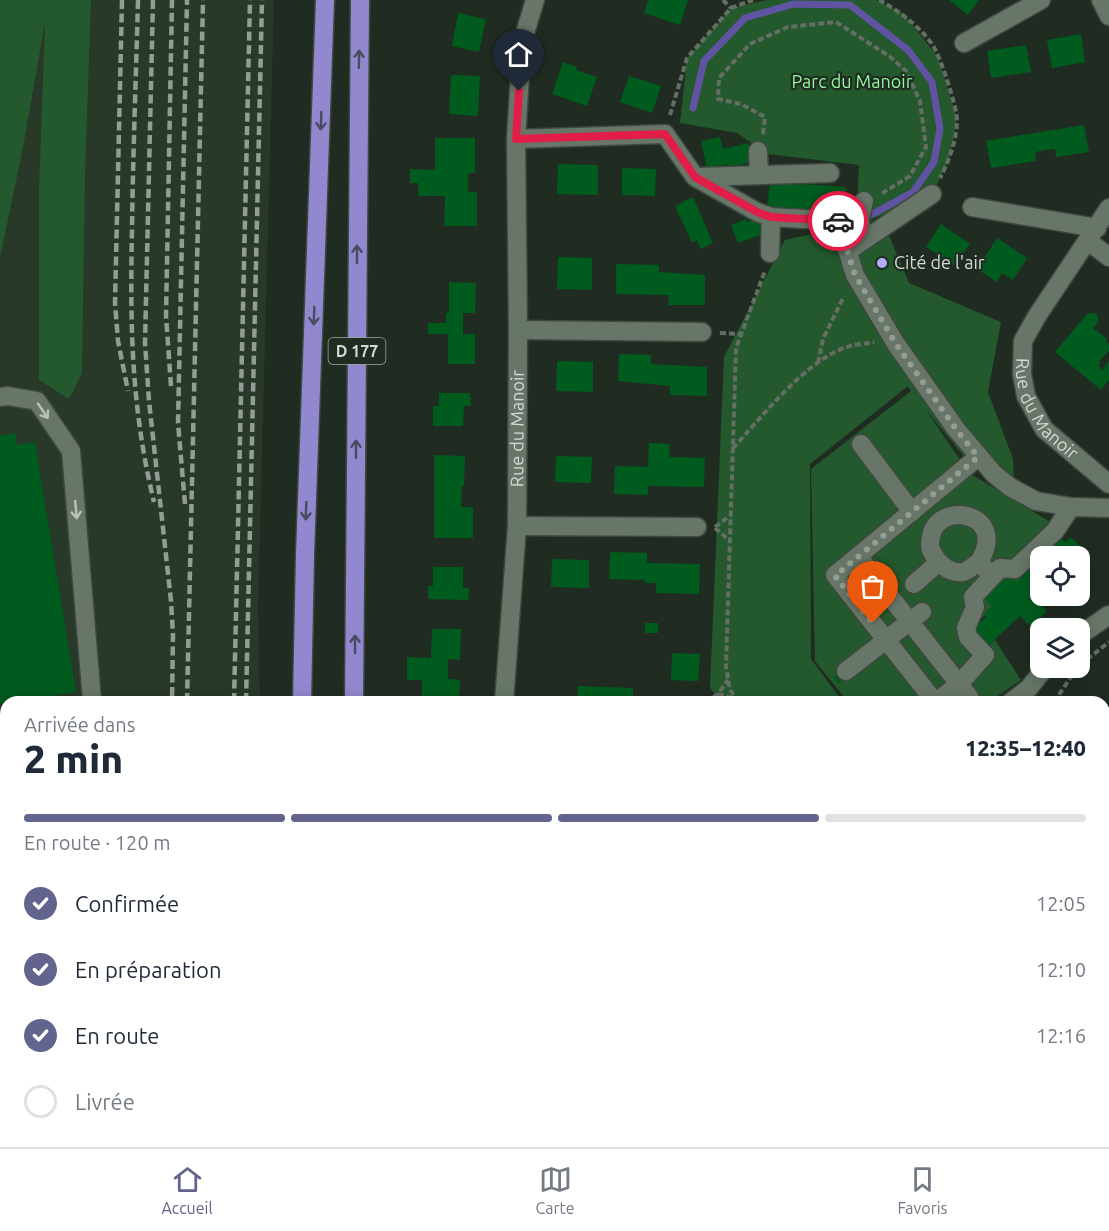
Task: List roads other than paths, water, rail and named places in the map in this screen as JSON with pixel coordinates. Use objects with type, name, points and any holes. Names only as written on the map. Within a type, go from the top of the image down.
[{"type":"highway","name":"D 177","points":[[305,555],[325,0]]},
{"type":"highway","name":"D 177","points":[[354,696],[360,0]]},
{"type":"highway","points":[[302,696],[305,555]]},
{"type":"highway","points":[[305,555],[307,696]]},
{"type":"street","name":"Rue du Manoir","points":[[504,696],[517,526],[516,139],[522,43],[535,0]]},
{"type":"street","points":[[964,42],[1041,0]]},
{"type":"street","points":[[1101,0],[1109,16]]},
{"type":"street","points":[[516,139],[665,134],[695,177],[757,212],[771,217],[838,221],[854,270],[896,344],[956,429],[994,474],[1010,487],[1036,501],[1071,507],[1109,508]]},
{"type":"street","points":[[759,175],[760,143]]},
{"type":"street","points":[[695,177],[830,173]]},
{"type":"street","points":[[848,250],[932,194]]},
{"type":"street","points":[[863,240],[860,219],[864,201]]},
{"type":"street","points":[[972,207],[1092,234],[1109,257]]},
{"type":"street","name":"Rue du Manoir","points":[[1109,208],[1037,315],[1023,341],[1022,374],[1026,396],[1044,429],[1109,484]]},
{"type":"street","points":[[770,253],[771,217]]},
{"type":"street","points":[[518,330],[702,332]]},
{"type":"street","points":[[0,397],[37,400],[71,451],[92,696]]},
{"type":"street","points":[[861,444],[912,512]]},
{"type":"street","points":[[931,696],[835,576],[978,457]]},
{"type":"street","points":[[951,696],[964,691],[985,655],[968,637],[966,628],[975,607],[973,597],[1000,568],[1015,569],[1055,531],[1071,507]]},
{"type":"street","points":[[951,515],[968,515],[981,524],[987,537],[987,549],[979,562],[964,572],[950,571],[938,563],[929,547],[931,532],[938,522],[951,515]]},
{"type":"street","points":[[517,526],[706,527]]},
{"type":"street","points":[[859,557],[915,617],[964,691]]},
{"type":"street","points":[[979,562],[992,576]]},
{"type":"street","points":[[914,584],[938,563]]},
{"type":"street","points":[[1090,628],[1109,615]]},
{"type":"street","points":[[846,670],[915,617]]},
{"type":"street","points":[[1019,696],[1036,678]]},
{"type":"waterway","points":[[693,108],[704,61],[745,18],[793,4],[850,5],[908,50],[932,82],[940,129],[934,162],[913,192],[871,215]]},
{"type":"railway","points":[[122,0],[115,303],[118,341],[128,391]]},
{"type":"railway","points":[[138,0],[132,200],[132,333],[136,399],[146,467],[154,502]]},
{"type":"railway","points":[[153,0],[145,343],[149,401],[171,601],[172,696]]},
{"type":"railway","points":[[171,386],[166,316],[172,0]]},
{"type":"railway","points":[[185,504],[178,423],[187,0]]},
{"type":"railway","points":[[187,696],[203,0]]},
{"type":"railway","points":[[234,696],[250,0]]},
{"type":"railway","points":[[246,696],[262,0]]},
{"type":"place","name":"Cité de l'air","points":[[882,263]]},
{"type":"park label","name":"Parc du Manoir","points":[[852,82]]}]
